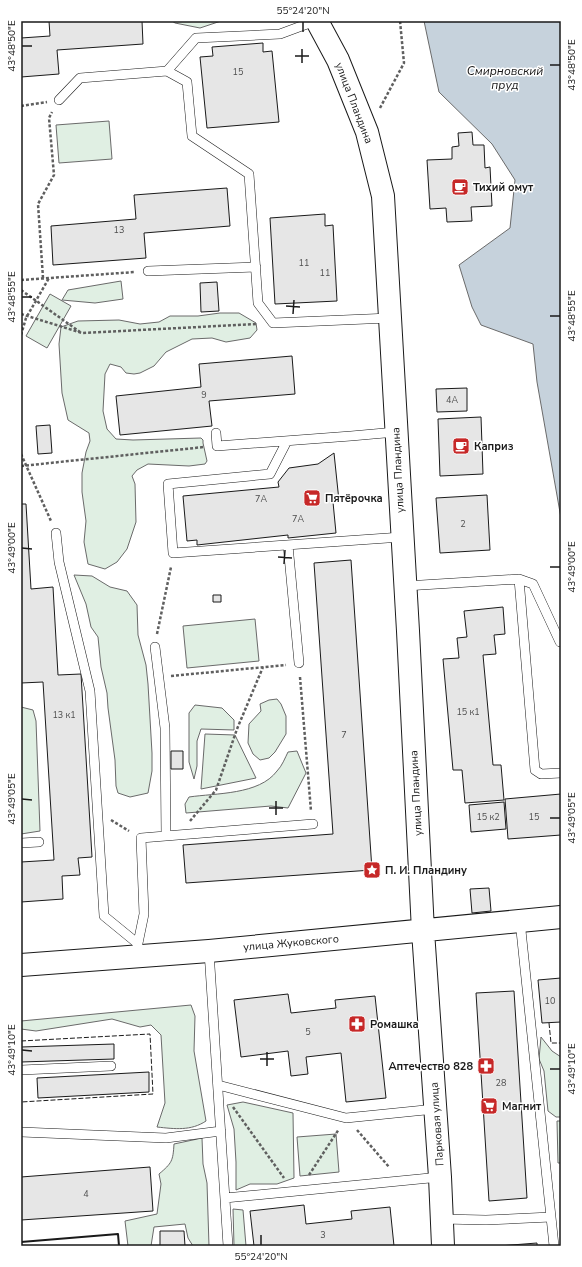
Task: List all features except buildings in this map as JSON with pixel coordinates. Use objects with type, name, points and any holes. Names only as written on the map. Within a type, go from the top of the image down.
[{"type":"street","name":"улица Пландина","points":[[316,21],[338,60],[367,132],[383,196],[423,931]]},
{"type":"street","name":"улица Жуковского","points":[[21,965],[137,949],[209,950],[561,917]]},
{"type":"street","name":"Парковая улица","points":[[423,931],[440,1177],[443,1246]]},
{"type":"lane","points":[[167,71],[196,38],[280,34],[316,21]]},
{"type":"lane","points":[[59,100],[80,78],[167,71],[187,82],[192,136],[249,174],[258,303],[273,323],[390,318]]},
{"type":"lane","points":[[148,271],[256,267]]},
{"type":"lane","points":[[216,433],[217,446],[286,442],[396,432]]},
{"type":"lane","points":[[286,442],[270,474],[168,484],[173,553],[402,537]]},
{"type":"lane","points":[[56,533],[59,562],[90,691],[104,916],[137,949]]},
{"type":"lane","points":[[288,545],[299,663]]},
{"type":"lane","points":[[405,586],[519,579],[532,584],[560,642]]},
{"type":"lane","points":[[519,579],[535,770],[541,774],[561,773]]},
{"type":"lane","points":[[155,647],[165,728],[166,836]]},
{"type":"lane","points":[[137,949],[144,914],[141,838],[312,824]]},
{"type":"lane","points":[[21,843],[39,842]]},
{"type":"lane","points":[[520,921],[554,1246]]},
{"type":"lane","points":[[209,950],[228,1246]]},
{"type":"lane","points":[[21,1070],[111,1066]]},
{"type":"lane","points":[[218,1086],[346,1118],[435,1109]]},
{"type":"lane","points":[[21,1132],[166,1138],[221,1131]]},
{"type":"lane","points":[[225,1198],[440,1177]]},
{"type":"lane","points":[[442,1219],[486,1220],[551,1217]]},
{"type":"path","points":[[367,132],[404,63],[400,21]]},
{"type":"path","points":[[21,106],[59,100]]},
{"type":"path","points":[[43,278],[38,204],[54,175],[49,118],[59,100]]},
{"type":"path","points":[[21,280],[148,271]]},
{"type":"path","points":[[21,335],[27,316],[50,278]]},
{"type":"path","points":[[21,290],[82,333]]},
{"type":"path","points":[[21,314],[82,333],[273,323]]},
{"type":"path","points":[[21,466],[217,446]]},
{"type":"path","points":[[21,454],[56,533]]},
{"type":"path","points":[[155,647],[173,553]]},
{"type":"path","points":[[159,678],[299,663],[312,824]]},
{"type":"path","points":[[178,835],[216,790],[237,729],[263,667]]},
{"type":"path","points":[[98,811],[141,838]]},
{"type":"path","points":[[218,1086],[296,1191],[346,1118],[400,1181]]},
{"type":"green space","points":[[172,21],[221,21],[200,28],[175,23]]},
{"type":"green space","points":[[109,121],[112,159],[59,163],[56,125]]},
{"type":"green space","points":[[121,281],[123,299],[95,303],[62,300],[68,290]]},
{"type":"green space","points":[[50,294],[71,306],[47,348],[26,336]]},
{"type":"green space","points":[[220,313],[239,313],[256,323],[257,330],[250,338],[226,342],[212,338],[192,339],[166,352],[154,366],[140,373],[126,373],[121,367],[110,364],[105,374],[103,411],[107,429],[116,439],[201,438],[203,440],[207,461],[205,464],[189,466],[148,464],[137,470],[132,476],[135,484],[136,522],[127,549],[117,562],[105,569],[88,564],[84,542],[86,521],[82,492],[82,473],[86,452],[90,441],[89,433],[68,420],[62,393],[59,344],[61,327],[78,321],[119,320],[140,324],[159,322],[170,316],[198,316]]},
{"type":"green space","points":[[74,575],[92,576],[110,587],[127,591],[137,605],[138,635],[146,665],[148,684],[152,771],[148,793],[130,797],[118,793],[116,786],[115,760],[107,693],[101,667],[98,637],[91,627],[86,604]]},
{"type":"green space","points":[[255,619],[259,661],[187,668],[183,626]]},
{"type":"green space","points":[[277,699],[286,716],[286,734],[275,752],[269,758],[260,760],[253,754],[248,743],[249,724],[261,711],[260,704],[269,700]]},
{"type":"green space","points":[[195,705],[222,708],[234,720],[234,730],[201,729],[197,741],[197,766],[194,779],[189,762],[189,713]]},
{"type":"green space","points":[[21,707],[33,710],[36,721],[40,831],[21,834]]},
{"type":"green space","points":[[205,734],[235,735],[256,778],[201,789]]},
{"type":"green space","points":[[297,751],[306,773],[288,808],[271,806],[186,813],[185,804],[189,797],[236,792],[259,785],[269,779],[279,769],[288,752]]},
{"type":"green space","points":[[191,1005],[195,1016],[194,1051],[206,1121],[189,1128],[176,1129],[157,1127],[165,1103],[161,1035],[151,1025],[140,1027],[112,1019],[36,1031],[21,1029],[21,1021]]},
{"type":"green space","points":[[541,1037],[552,1051],[561,1057],[561,1117],[556,1117],[548,1111],[544,1071],[539,1059]]},
{"type":"green space","points":[[243,1102],[293,1113],[294,1178],[277,1184],[250,1184],[236,1190],[234,1129],[227,1105]]},
{"type":"green space","points":[[557,1121],[561,1121],[561,1163],[558,1163]]},
{"type":"green space","points":[[336,1134],[339,1172],[300,1176],[297,1137]]},
{"type":"green space","points":[[202,1138],[203,1164],[207,1183],[209,1246],[193,1246],[188,1238],[185,1224],[154,1227],[151,1246],[128,1246],[125,1221],[157,1214],[161,1184],[159,1174],[171,1161],[174,1144]]},
{"type":"green space","points":[[233,1209],[243,1210],[246,1246],[234,1246]]},
{"type":"water","name":"Смирновский пруд","points":[[424,21],[561,21],[561,518],[537,382],[533,344],[481,325],[472,307],[459,265],[510,228],[515,180],[492,144],[439,92]]},
{"type":"fence","points":[[549,1023],[551,1043],[561,1043]]},
{"type":"fence","points":[[21,1041],[150,1034],[153,1094],[21,1102]]},
{"type":"wall","points":[[21,1242],[118,1234],[119,1246]]},
{"type":"place","name":"Тихий омут","points":[[460,187]]},
{"type":"place","name":"Каприз","points":[[461,446]]},
{"type":"place","name":"Пятёрочка","points":[[312,498]]},
{"type":"place","name":"П. И. Пландину","points":[[372,870]]},
{"type":"place","name":"Ромашка","points":[[357,1024]]},
{"type":"place","name":"Аптечество 828","points":[[486,1066]]},
{"type":"place","name":"Магнит","points":[[489,1106]]}]
